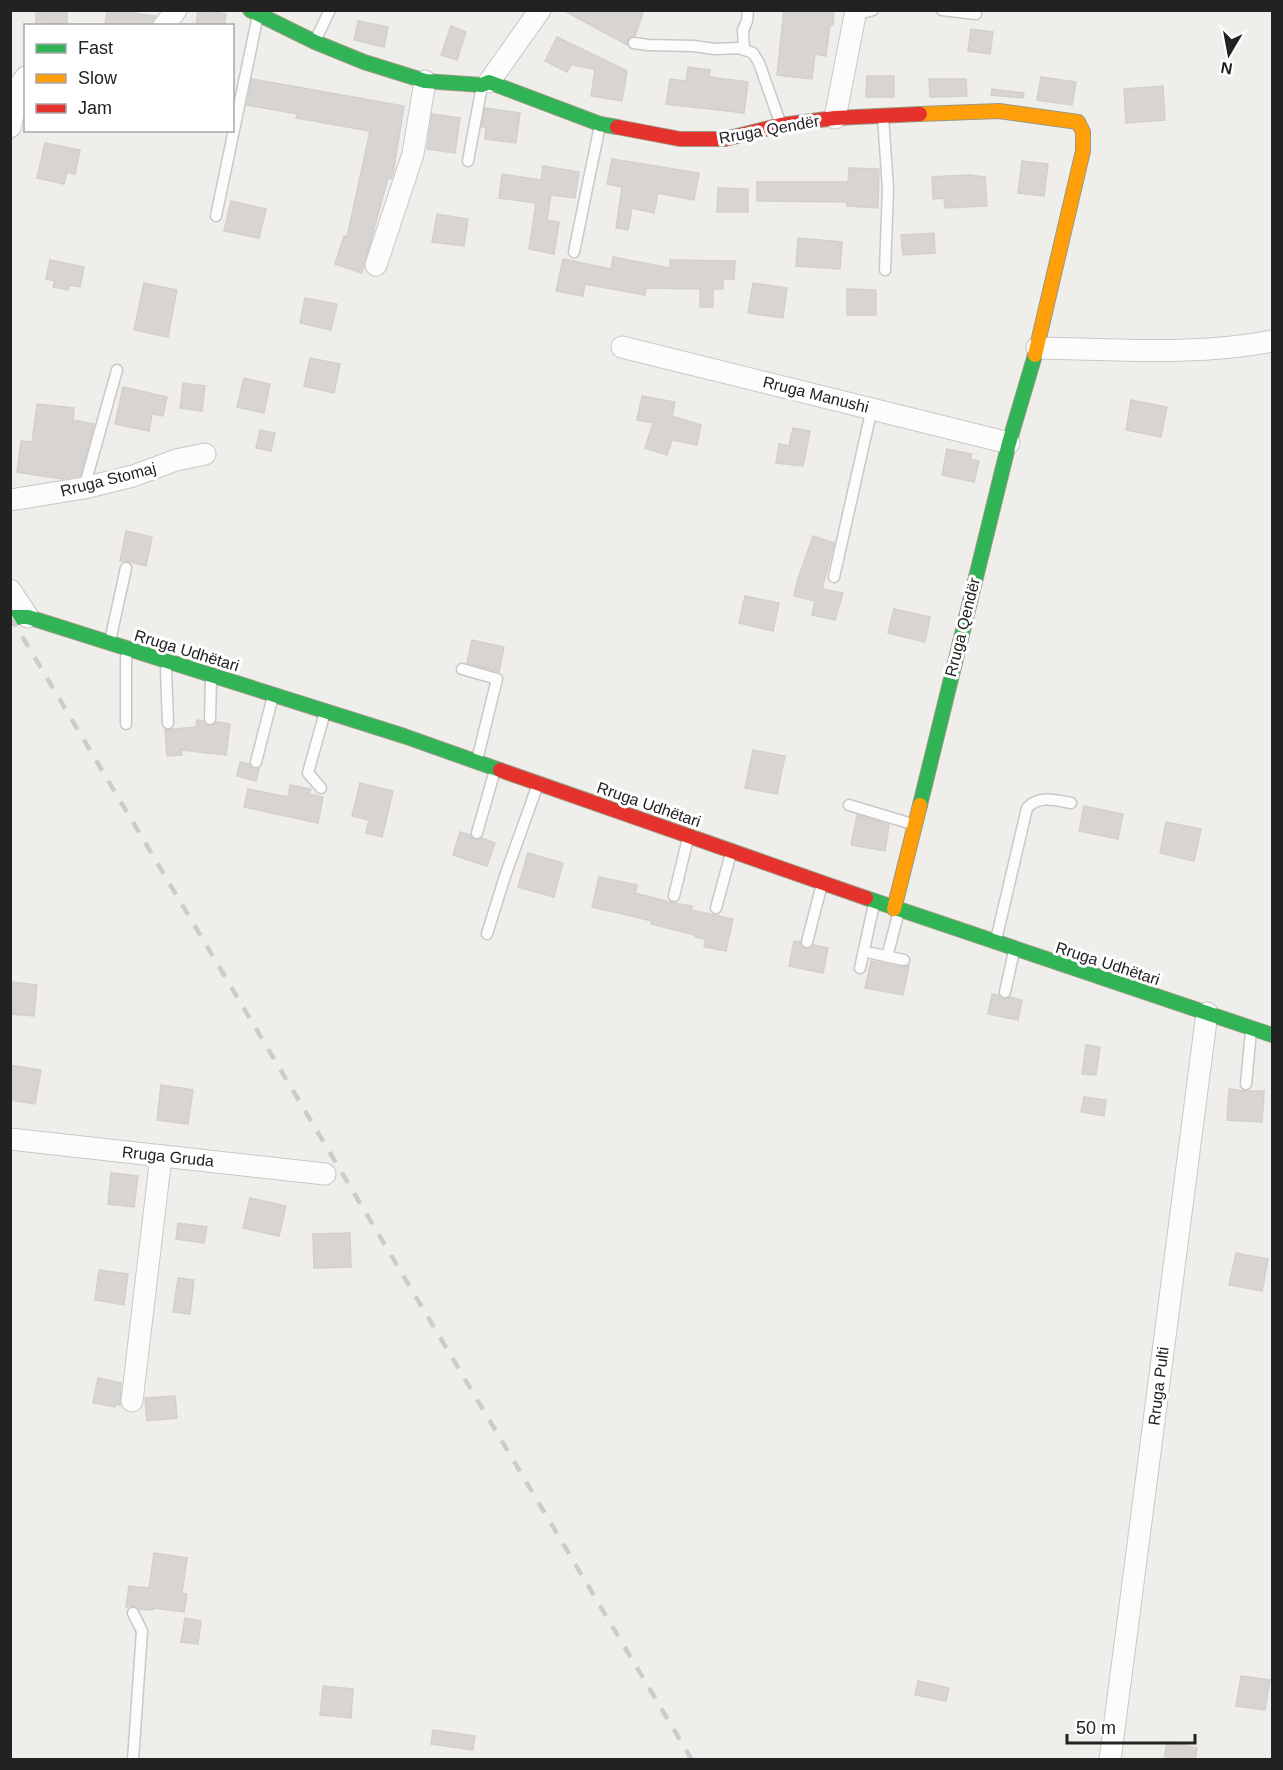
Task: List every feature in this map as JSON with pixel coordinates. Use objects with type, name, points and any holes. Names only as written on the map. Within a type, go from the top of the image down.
[{"type":"street","points":[[166,24],[176,10]]},
{"type":"street","points":[[485,84],[540,10]]},
{"type":"street","name":"Rruga Qendër","points":[[254,12],[315,42],[364,62],[425,81],[485,84],[600,124],[680,139],[725,139],[781,125],[835,118],[999,111],[1078,122],[1083,132],[1083,151],[1037,348],[1009,442],[914,825],[897,910]]},
{"type":"street","points":[[835,118],[861,12]]},
{"type":"street","points":[[10,127],[24,80]]},
{"type":"street","points":[[376,266],[413,154],[425,81]]},
{"type":"street","points":[[1037,348],[1199,350],[1239,348],[1272,341]]},
{"type":"street","name":"Rruga Manushi","points":[[622,347],[1009,442]]},
{"type":"street","name":"Rruga Stomaj","points":[[10,500],[84,488],[133,476],[176,460],[205,454]]},
{"type":"street","points":[[10,590],[19,617]]},
{"type":"street","name":"Rruga Udhëtari","points":[[19,617],[273,694],[477,761],[897,910],[1272,1035]]},
{"type":"street","name":"Rruga Pulti","points":[[1110,1760],[1207,1013]]},
{"type":"street","name":"Rruga Gruda","points":[[10,1139],[326,1174]]},
{"type":"street","points":[[132,1401],[161,1155]]},
{"type":"lane","points":[[315,42],[330,10]]},
{"type":"lane","points":[[744,50],[743,30],[748,10]]},
{"type":"lane","points":[[942,10],[976,14]]},
{"type":"lane","points":[[234,119],[254,12]]},
{"type":"lane","points":[[634,43],[715,49],[739,48],[753,53],[759,63],[781,125]]},
{"type":"lane","points":[[468,161],[485,84]]},
{"type":"lane","points":[[883,117],[888,189],[885,270]]},
{"type":"lane","points":[[574,252],[600,124]]},
{"type":"lane","points":[[216,216],[232,132]]},
{"type":"lane","points":[[84,488],[117,370]]},
{"type":"lane","points":[[834,577],[872,408]]},
{"type":"lane","points":[[110,643],[126,568]]},
{"type":"lane","points":[[126,724],[128,649]]},
{"type":"lane","points":[[168,662],[166,670],[168,723]]},
{"type":"lane","points":[[462,669],[497,679],[477,761]]},
{"type":"lane","points":[[210,719],[211,675]]},
{"type":"lane","points":[[256,762],[273,694]]},
{"type":"lane","points":[[321,788],[308,773],[326,711]]},
{"type":"lane","points":[[477,833],[495,768]]},
{"type":"lane","points":[[487,934],[505,876],[539,783]]},
{"type":"lane","points":[[996,943],[1027,808],[1033,802],[1042,800],[1071,803]]},
{"type":"lane","points":[[849,805],[914,825]]},
{"type":"lane","points":[[674,896],[689,836]]},
{"type":"lane","points":[[716,908],[731,851]]},
{"type":"lane","points":[[807,942],[822,883]]},
{"type":"lane","points":[[860,968],[874,902]]},
{"type":"lane","points":[[887,957],[897,910]]},
{"type":"lane","points":[[1005,992],[1015,949]]},
{"type":"lane","points":[[871,953],[904,960]]},
{"type":"lane","points":[[1246,1084],[1252,1028]]},
{"type":"lane","points":[[133,1613],[142,1631],[133,1760]]},
{"type":"building","points":[[36,10],[67,10],[67,24],[36,24]]},
{"type":"building","points":[[107,10],[156,16],[152,24],[105,24]]},
{"type":"building","points":[[198,10],[226,14],[224,24],[196,24]]},
{"type":"building","points":[[563,10],[644,10],[635,36],[629,38],[627,45]]},
{"type":"building","points":[[784,10],[834,10],[826,56],[815,54],[812,79],[777,75]]},
{"type":"building","points":[[358,21],[388,27],[384,47],[354,40]]},
{"type":"building","points":[[451,26],[466,32],[457,60],[441,55]]},
{"type":"building","points":[[971,29],[993,32],[990,54],[968,51]]},
{"type":"building","points":[[557,37],[627,71],[622,101],[591,96],[595,69],[571,65],[567,72],[545,61]]},
{"type":"building","points":[[688,67],[710,70],[709,77],[748,82],[744,113],[666,104],[670,79],[686,81]]},
{"type":"building","points":[[867,76],[894,76],[894,97],[866,97]]},
{"type":"building","points":[[1041,77],[1076,82],[1072,105],[1037,100]]},
{"type":"building","points":[[252,79],[404,106],[393,174],[391,179],[388,178],[362,273],[335,264],[344,236],[347,237],[370,131],[296,118],[297,114],[247,105]]},
{"type":"building","points":[[929,79],[966,79],[967,96],[930,97]]},
{"type":"building","points":[[1163,86],[1165,120],[1126,123],[1124,89]]},
{"type":"building","points":[[992,89],[1024,93],[1023,98],[991,95]]},
{"type":"building","points":[[485,108],[520,113],[516,143],[485,139],[486,127],[482,127]]},
{"type":"building","points":[[432,114],[460,118],[455,153],[427,149]]},
{"type":"building","points":[[45,143],[80,150],[75,174],[67,172],[64,184],[37,178]]},
{"type":"building","points":[[612,159],[699,173],[694,200],[658,193],[654,213],[632,208],[628,230],[616,228],[622,187],[607,184]]},
{"type":"building","points":[[1022,161],[1048,164],[1044,196],[1018,193]]},
{"type":"building","points":[[543,166],[579,172],[575,198],[551,195],[547,220],[559,222],[554,254],[529,249],[536,203],[499,198],[502,174],[541,180]]},
{"type":"building","points":[[849,168],[879,169],[878,208],[847,206],[847,202],[757,201],[757,182],[848,182]]},
{"type":"building","points":[[967,175],[985,177],[987,206],[945,208],[944,198],[933,199],[932,177]]},
{"type":"building","points":[[718,188],[748,189],[748,212],[717,212]]},
{"type":"building","points":[[231,201],[266,209],[259,238],[224,231]]},
{"type":"building","points":[[437,214],[468,219],[464,246],[432,242]]},
{"type":"building","points":[[934,233],[935,253],[903,255],[901,235]]},
{"type":"building","points":[[798,238],[842,242],[840,269],[796,266]]},
{"type":"building","points":[[613,257],[670,268],[670,260],[735,261],[734,279],[723,279],[723,289],[713,289],[713,307],[700,307],[700,289],[646,288],[645,295],[585,284],[583,296],[556,291],[563,259],[611,269]]},
{"type":"building","points":[[50,260],[84,267],[80,287],[69,285],[68,290],[53,287],[55,281],[46,279]]},
{"type":"building","points":[[144,283],[177,290],[168,337],[134,330]]},
{"type":"building","points":[[753,283],[787,288],[783,318],[748,313]]},
{"type":"building","points":[[847,289],[876,290],[876,315],[847,315]]},
{"type":"building","points":[[305,298],[337,304],[331,330],[300,323]]},
{"type":"building","points":[[310,358],[340,364],[334,393],[304,386]]},
{"type":"building","points":[[244,378],[270,384],[264,413],[237,407]]},
{"type":"building","points":[[183,383],[205,386],[202,411],[180,408]]},
{"type":"building","points":[[123,387],[167,397],[163,416],[152,414],[149,431],[115,424]]},
{"type":"building","points":[[642,396],[675,402],[672,416],[701,425],[697,445],[672,440],[667,455],[645,448],[653,423],[637,420]]},
{"type":"building","points":[[1131,400],[1167,407],[1161,437],[1126,430]]},
{"type":"building","points":[[37,404],[74,408],[73,420],[94,424],[80,476],[62,479],[17,472],[21,441],[32,442]]},
{"type":"building","points":[[793,428],[810,431],[803,466],[776,463],[779,444],[789,446]]},
{"type":"building","points":[[260,430],[275,433],[271,451],[256,448]]},
{"type":"building","points":[[947,449],[972,454],[970,459],[979,461],[974,482],[942,475]]},
{"type":"building","points":[[126,531],[152,537],[146,566],[120,561]]},
{"type":"building","points":[[813,536],[834,543],[822,589],[843,593],[835,620],[812,615],[815,601],[794,596]]},
{"type":"building","points":[[745,596],[779,603],[773,631],[739,623]]},
{"type":"building","points":[[894,609],[930,617],[925,642],[888,633]]},
{"type":"building","points":[[472,640],[504,647],[499,672],[467,663]]},
{"type":"building","points":[[197,720],[209,726],[217,722],[230,724],[226,755],[181,750],[182,755],[167,756],[165,730],[196,727]]},
{"type":"building","points":[[753,750],[785,756],[777,794],[745,788]]},
{"type":"building","points":[[240,762],[259,769],[256,781],[237,776]]},
{"type":"building","points":[[360,783],[393,791],[382,837],[366,833],[369,820],[352,816]]},
{"type":"building","points":[[290,785],[311,789],[309,794],[323,797],[318,823],[244,807],[248,789],[288,797]]},
{"type":"building","points":[[1084,806],[1123,814],[1118,839],[1079,831]]},
{"type":"building","points":[[857,815],[889,825],[885,851],[851,845]]},
{"type":"building","points":[[1166,822],[1201,829],[1194,861],[1160,853]]},
{"type":"building","points":[[460,832],[470,835],[474,840],[482,838],[495,843],[487,866],[453,855]]},
{"type":"building","points":[[528,853],[563,863],[554,897],[518,887]]},
{"type":"building","points":[[599,877],[637,885],[635,893],[692,906],[691,910],[733,919],[726,951],[704,947],[706,939],[695,937],[695,935],[651,924],[652,921],[592,907]]},
{"type":"building","points":[[794,941],[800,942],[801,947],[806,949],[814,945],[828,948],[823,973],[789,966]]},
{"type":"building","points":[[871,961],[902,967],[909,966],[903,995],[865,988]]},
{"type":"building","points":[[10,982],[37,985],[34,1016],[10,1014]]},
{"type":"building","points":[[992,994],[1004,999],[1010,997],[1022,1000],[1018,1020],[988,1014]]},
{"type":"building","points":[[1086,1045],[1100,1047],[1096,1075],[1082,1074]]},
{"type":"building","points":[[10,1065],[41,1070],[35,1104],[10,1100]]},
{"type":"building","points":[[161,1085],[193,1090],[188,1124],[157,1120]]},
{"type":"building","points":[[1229,1089],[1264,1091],[1262,1122],[1227,1120]]},
{"type":"building","points":[[1084,1097],[1106,1100],[1104,1116],[1081,1112]]},
{"type":"building","points":[[111,1173],[138,1176],[134,1207],[108,1204]]},
{"type":"building","points":[[250,1198],[286,1206],[279,1236],[243,1228]]},
{"type":"building","points":[[178,1223],[207,1227],[204,1243],[176,1239]]},
{"type":"building","points":[[350,1233],[351,1267],[314,1268],[313,1234]]},
{"type":"building","points":[[1236,1253],[1268,1259],[1262,1291],[1229,1285]]},
{"type":"building","points":[[99,1270],[128,1274],[124,1305],[95,1300]]},
{"type":"building","points":[[178,1278],[194,1280],[190,1314],[173,1312]]},
{"type":"building","points":[[98,1378],[121,1383],[120,1405],[116,1404],[115,1407],[93,1403]]},
{"type":"building","points":[[175,1396],[177,1418],[147,1421],[145,1398]]},
{"type":"building","points":[[154,1553],[187,1558],[182,1593],[187,1594],[184,1612],[126,1607],[129,1586],[149,1588]]},
{"type":"building","points":[[185,1618],[201,1621],[198,1644],[181,1642]]},
{"type":"building","points":[[1241,1676],[1270,1680],[1265,1710],[1236,1706]]},
{"type":"building","points":[[918,1681],[949,1688],[946,1701],[915,1695]]},
{"type":"building","points":[[323,1686],[353,1689],[351,1718],[320,1715]]},
{"type":"building","points":[[433,1730],[475,1736],[473,1750],[431,1744]]},
{"type":"building","points":[[1167,1742],[1197,1748],[1195,1760],[1164,1760]]},
{"type":"railway","points":[[10,616],[692,1760]]},
{"type":"traffic: fast","points":[[250,10],[315,42],[364,62],[425,81],[482,85],[489,82],[600,124],[617,127]]},
{"type":"traffic: fast","points":[[920,805],[1009,443],[1035,355]]},
{"type":"traffic: fast","points":[[10,617],[28,617],[404,736],[500,770]]},
{"type":"traffic: fast","points":[[866,898],[1272,1035]]},
{"type":"traffic: slow","points":[[920,114],[999,111],[1078,122],[1083,132],[1083,151],[1035,355]]},
{"type":"traffic: slow","points":[[894,909],[920,805]]},
{"type":"traffic: jam","points":[[617,127],[680,139],[725,139],[781,125],[835,118],[920,114]]},
{"type":"traffic: jam","points":[[500,770],[866,898]]}]
